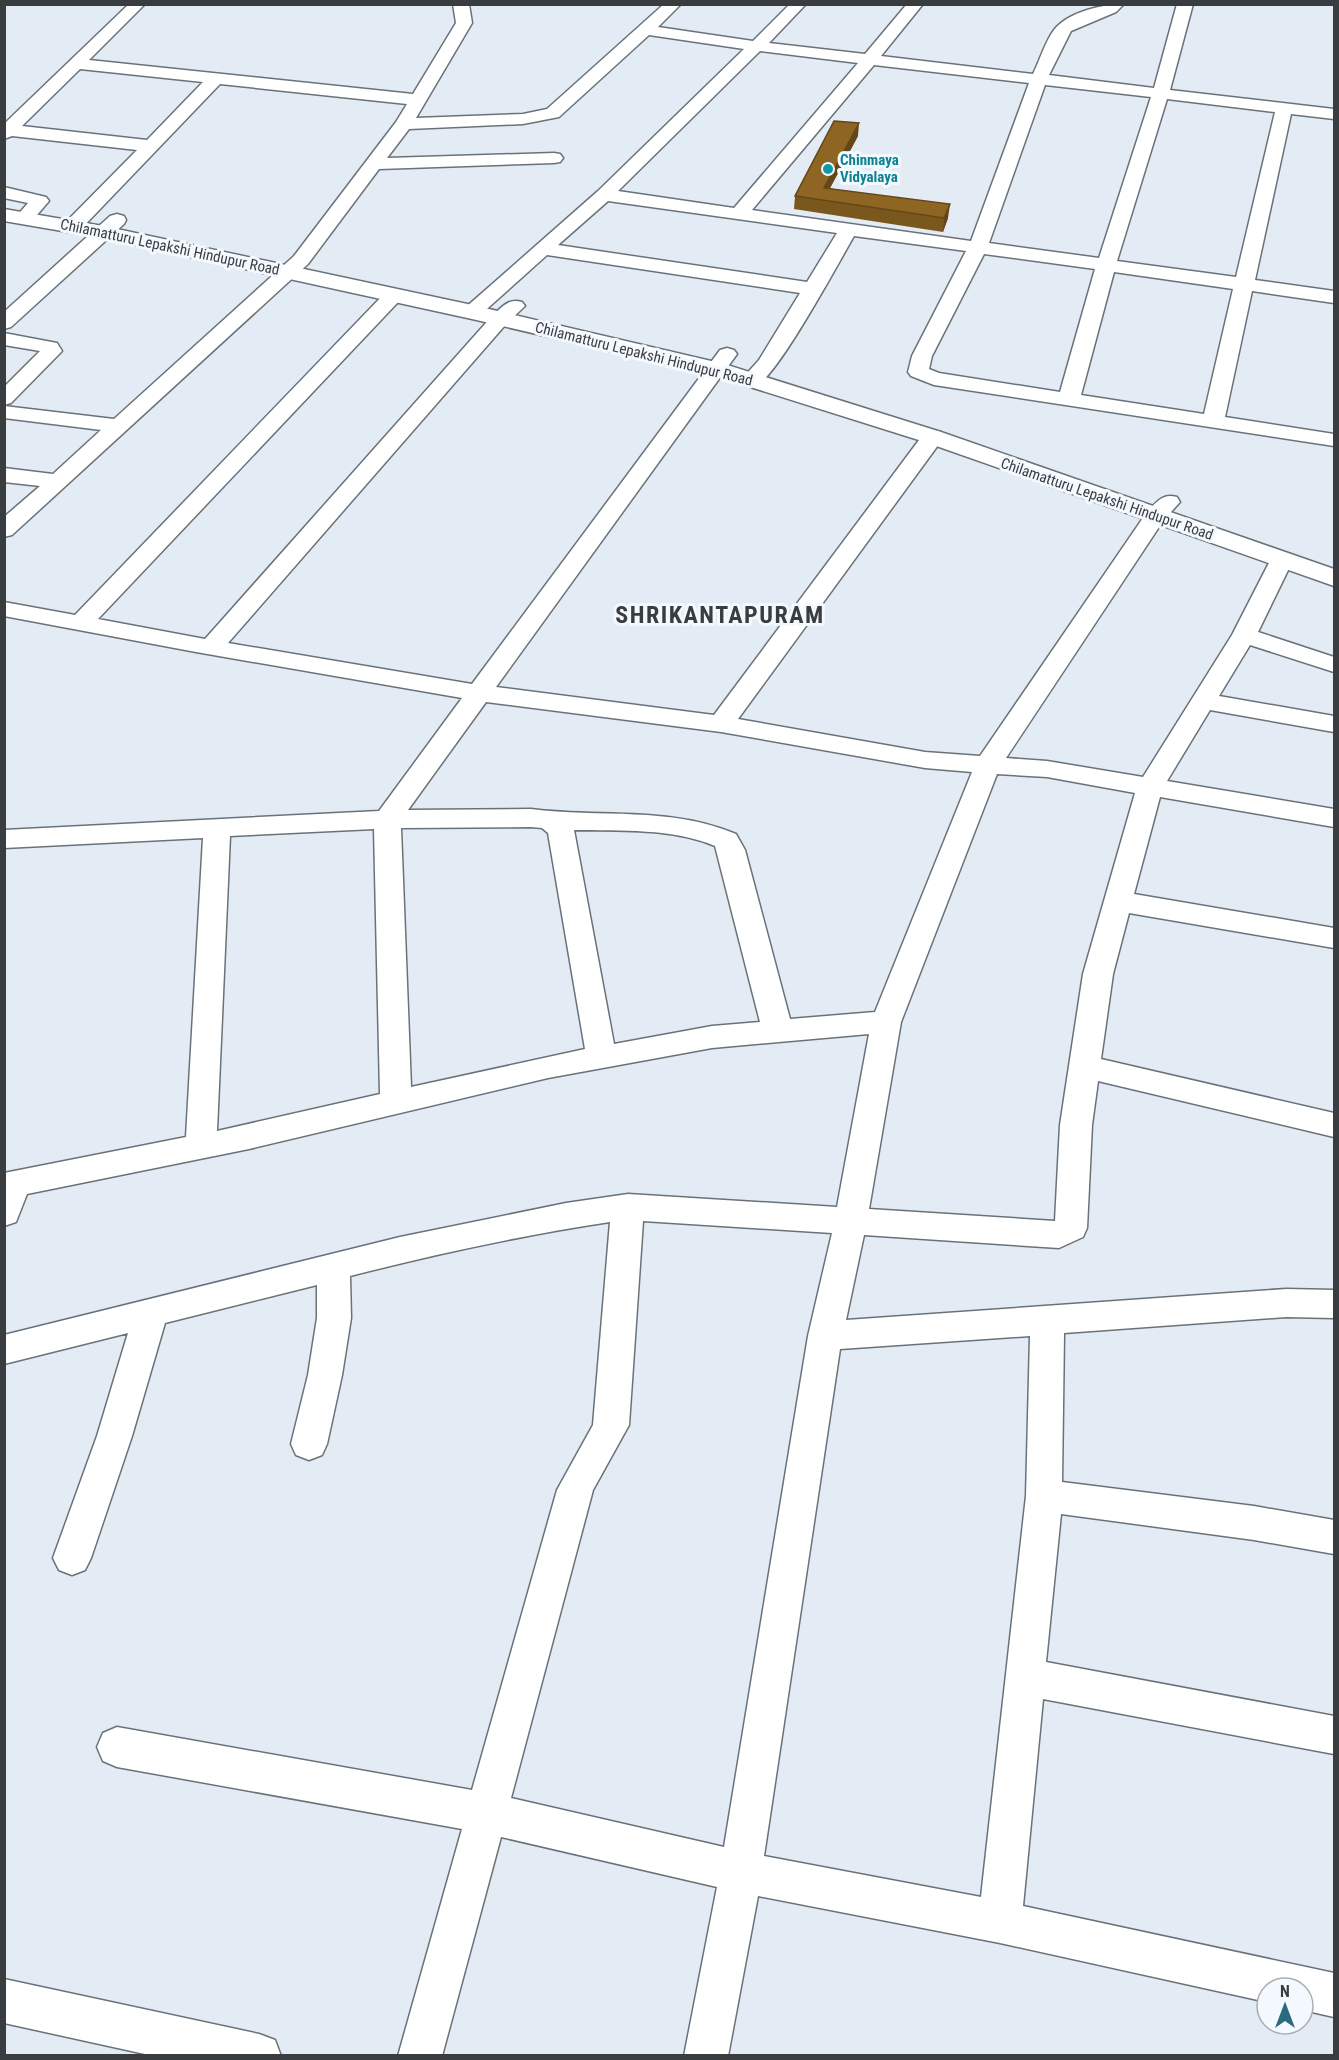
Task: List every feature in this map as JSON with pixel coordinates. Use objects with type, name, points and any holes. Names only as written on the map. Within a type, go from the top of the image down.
[{"type":"street","points":[[6,132],[138,4]]},
{"type":"street","points":[[4,530],[295,266],[404,124],[465,23],[461,4]]},
{"type":"street","points":[[404,124],[523,119],[553,113],[674,4]]},
{"type":"street","points":[[211,647],[544,249],[604,195],[799,4]]},
{"type":"street","points":[[739,214],[916,4]]},
{"type":"street","points":[[1117,4],[1111,10],[1065,26],[1039,80],[977,249],[922,356],[918,372],[934,379],[1335,440]]},
{"type":"street","points":[[1069,399],[1106,266],[1161,93],[1185,4]]},
{"type":"street","points":[[645,30],[869,60],[1335,114]]},
{"type":"street","points":[[77,64],[419,100]]},
{"type":"street","points":[[78,220],[216,79]]},
{"type":"street","points":[[1213,421],[1284,108]]},
{"type":"street","points":[[6,132],[151,146]]},
{"type":"street","points":[[374,164],[554,158]]},
{"type":"street","points":[[4,192],[40,201],[22,213]]},
{"type":"street","points":[[604,195],[977,249],[1335,297]]},
{"type":"street","name":"Chilamatturu Lepakshi Hindupur Road","points":[[4,200],[22,213],[110,226],[494,309],[722,361],[933,416],[1281,560],[1335,578]]},
{"type":"street","points":[[4,323],[110,226]]},
{"type":"street","points":[[759,372],[848,230]]},
{"type":"street","points":[[544,249],[812,289]]},
{"type":"street","name":"Chilamatturu Lepakshi Hindupur Road","points":[[295,266],[394,295],[494,309]]},
{"type":"street","points":[[81,623],[394,295]]},
{"type":"street","points":[[4,339],[41,344],[50,347],[52,351],[4,399]]},
{"type":"street","points":[[396,1103],[387,819],[722,361]]},
{"type":"street","name":"Chilamatturu Lepakshi Hindupur Road","points":[[759,372],[933,437],[1335,561]]},
{"type":"street","points":[[4,412],[119,426]]},
{"type":"street","points":[[721,724],[933,437]]},
{"type":"street","points":[[4,475],[58,482]]},
{"type":"street","points":[[706,2055],[741,1872],[825,1336],[851,1220],[886,1022],[988,764],[1162,509]]},
{"type":"street","points":[[4,1350],[400,1250],[566,1216],[628,1207],[1059,1235],[1071,1228],[1076,1125],[1098,974],[1150,786],[1244,635],[1281,560]]},
{"type":"street","points":[[4,609],[479,693],[721,724],[925,760],[1047,769],[1335,818]]},
{"type":"street","points":[[1244,635],[1335,665]]},
{"type":"street","points":[[1204,701],[1335,724]]},
{"type":"street","points":[[4,839],[387,819],[531,818],[550,821],[667,825],[702,830],[726,840],[731,850],[778,1032]]},
{"type":"street","points":[[550,821],[560,826],[563,834],[601,1057]]},
{"type":"street","points":[[201,1146],[216,828]]},
{"type":"street","points":[[1118,901],[1335,938]]},
{"type":"street","points":[[8,1194],[201,1146],[601,1057],[712,1038],[886,1022]]},
{"type":"street","points":[[1085,1066],[1335,1125]]},
{"type":"street","points":[[420,2055],[575,1490],[584,1470],[601,1449],[611,1425],[628,1207]]},
{"type":"street","points":[[309,1444],[326,1375],[334,1318],[333,1267]]},
{"type":"street","points":[[825,1336],[1286,1303],[1335,1304]]},
{"type":"street","points":[[72,1558],[104,1472],[133,1383],[151,1312]]},
{"type":"street","points":[[999,1922],[1044,1496],[1047,1319]]},
{"type":"street","points":[[1044,1496],[1254,1523],[1335,1537]]},
{"type":"street","points":[[1026,1677],[1335,1735]]},
{"type":"street","points":[[117,1747],[486,1813],[741,1872],[999,1922],[1335,1995]]},
{"type":"street","points":[[4,2001],[159,2045],[259,2055]]},
{"type":"building","points":[[834,121],[859,123],[824,188],[950,204],[944,218],[795,196]]},
{"type":"place","name":"Chinmaya Vidyalaya","points":[[828,169]]},
{"type":"district","name":"SHRIKANTAPURAM","points":[[720,615]]}]
